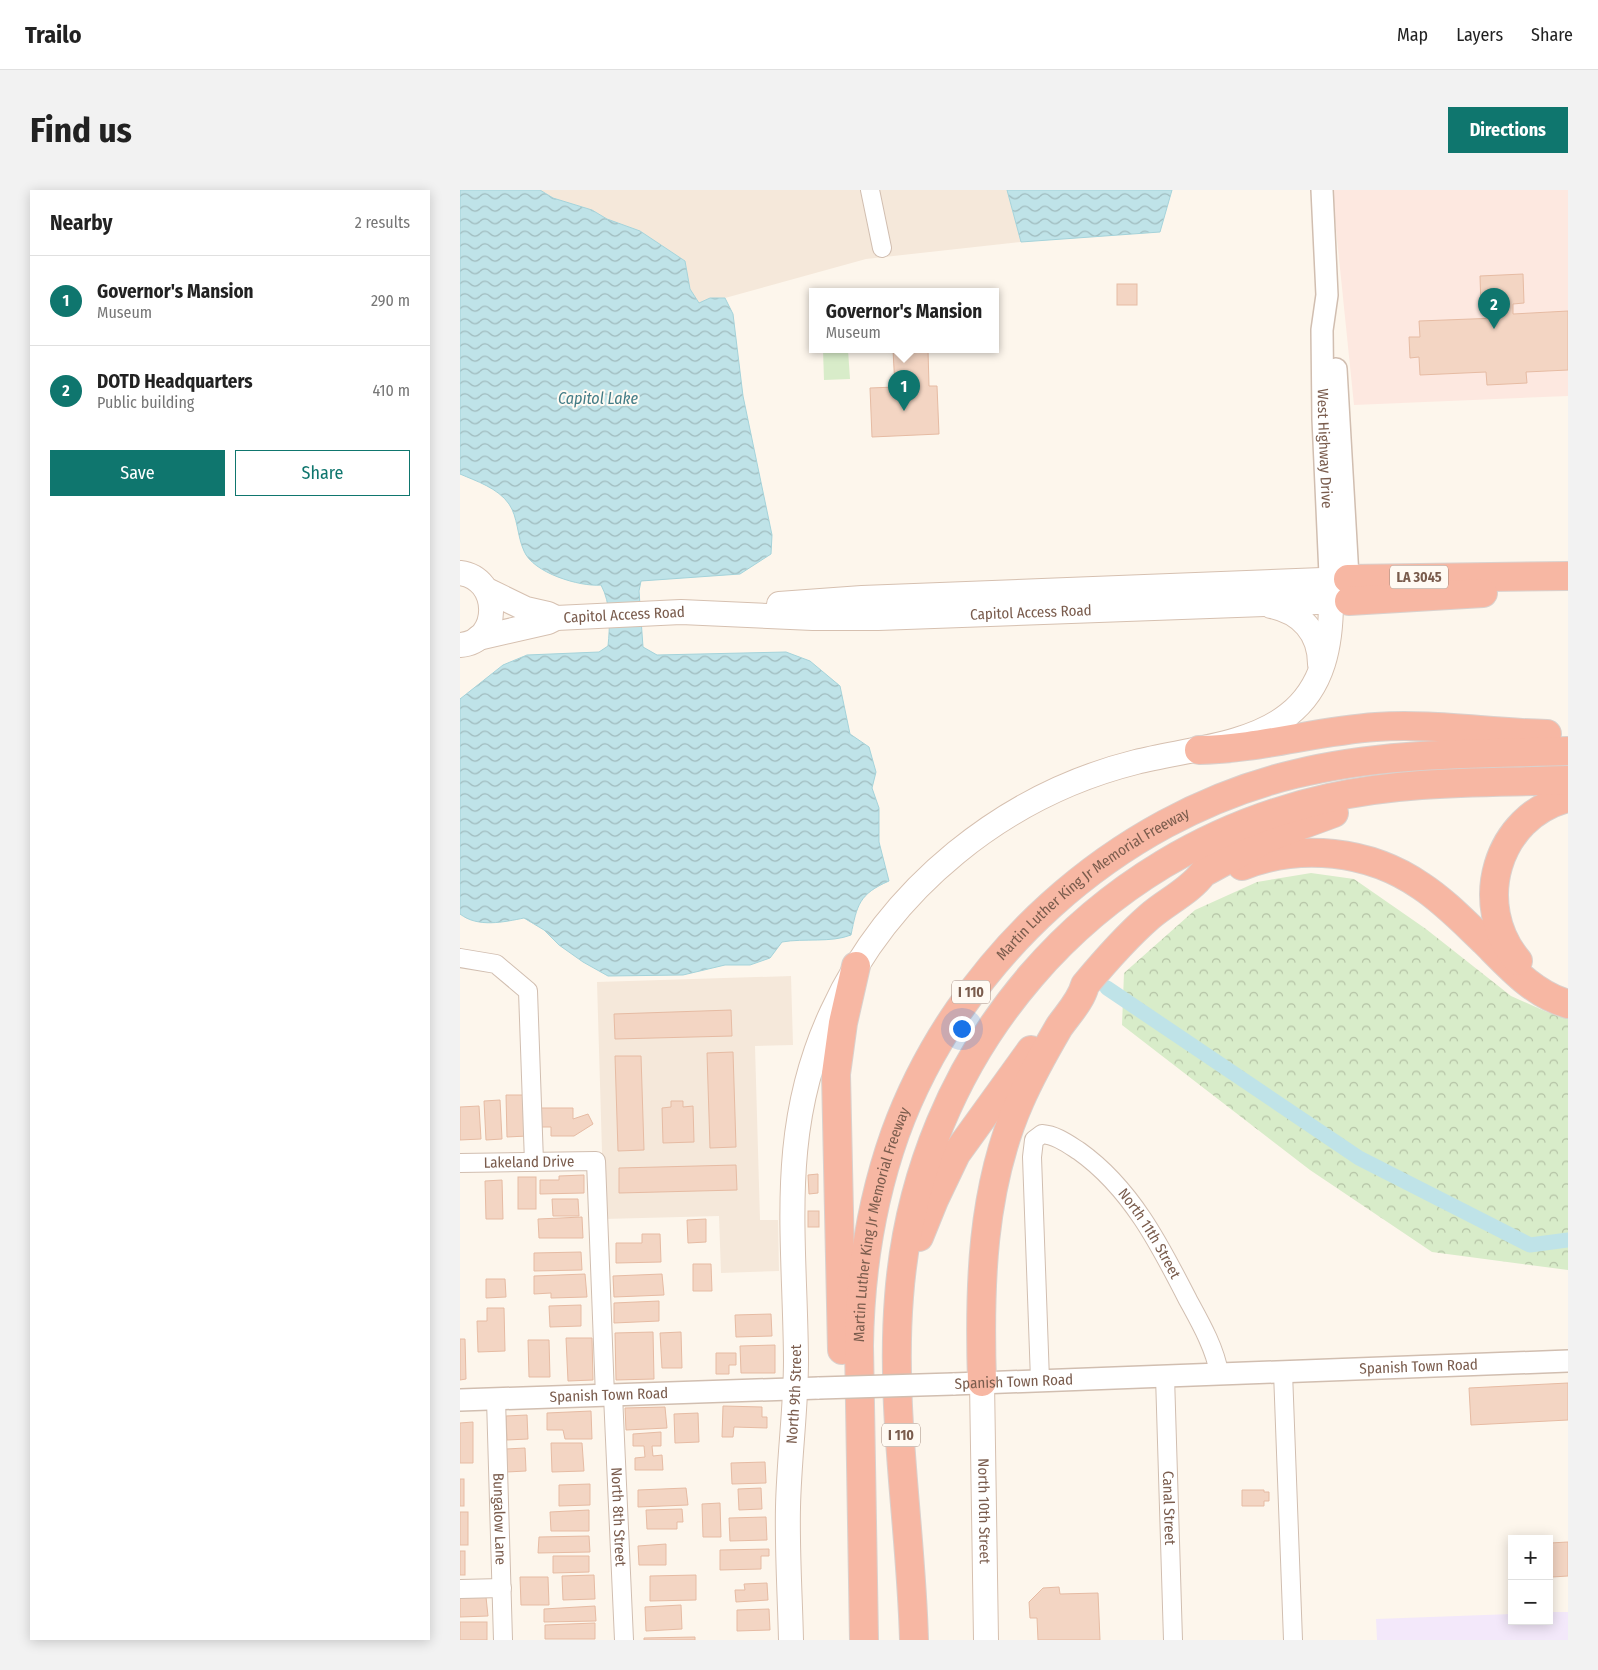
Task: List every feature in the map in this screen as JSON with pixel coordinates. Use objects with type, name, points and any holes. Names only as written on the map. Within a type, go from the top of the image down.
[{"type":"highway","points":[[1490,575],[1568,561]]},
{"type":"highway","name":"LA 3045","points":[[1340,590],[1490,575]]},
{"type":"highway","points":[[1490,575],[1515,577],[1568,576]]},
{"type":"highway","points":[[1340,590],[1568,590]]},
{"type":"highway","points":[[1199,750],[1229,749],[1344,731],[1395,726],[1505,734],[1568,735]]},
{"type":"highway","name":"Martin Luther King Jr Memorial Freeway","points":[[864,1640],[859,1346],[861,1290],[869,1230],[887,1158],[913,1091],[944,1033],[983,977],[1040,915],[1095,869],[1158,830],[1226,797],[1293,774],[1370,760],[1436,755],[1568,751]]},
{"type":"highway","name":"Martin Luther King Jr Memorial Freeway","points":[[914,1640],[913,1595],[896,1356],[908,1224],[919,1178],[956,1088],[984,1038],[1008,1004],[1039,966],[1069,936],[1118,895],[1185,851],[1232,828],[1282,810],[1329,798],[1389,788],[1568,780]]},
{"type":"highway","points":[[982,1382],[982,1273],[990,1206],[998,1166],[1008,1132],[1028,1085],[1060,1027],[1083,993],[1085,985],[1108,956],[1161,907],[1196,881],[1202,872],[1269,837],[1424,785]]},
{"type":"highway","points":[[1568,798],[1538,811],[1512,836],[1496,867],[1493,893],[1498,925],[1511,953],[1533,976],[1552,988],[1568,994]]},
{"type":"highway","points":[[1196,881],[1208,882],[1269,856],[1296,852],[1338,854],[1381,865],[1421,886],[1442,901],[1522,978],[1549,997],[1568,1004]]},
{"type":"highway","points":[[856,966],[838,1053],[836,1097],[841,1340],[860,1640]]},
{"type":"highway","points":[[902,1274],[956,1154],[991,1103],[1077,988],[1085,985]]},
{"type":"highway","points":[[913,1595],[922,1640]]},
{"type":"main road","points":[[460,562],[492,604],[492,615],[485,630],[469,641]]},
{"type":"main road","points":[[476,582],[526,609],[548,614],[556,618]]},
{"type":"main road","name":"Capitol Access Road","points":[[469,641],[548,622],[556,618],[713,613],[851,618],[1262,604],[1340,590]]},
{"type":"main road","name":"Capitol Access Road","points":[[713,613],[774,604],[862,598],[1340,590]]},
{"type":"main road","name":"North 9th Street","points":[[790,1640],[788,1509],[796,1364],[791,1226],[794,1148],[801,1106],[816,1050],[832,1010],[856,966],[889,920],[922,882],[962,848],[999,822],[1051,793],[1107,770],[1137,761],[1199,750],[1252,734],[1281,720],[1310,693],[1320,673],[1329,644],[1340,590]]},
{"type":"main road","points":[[1262,604],[1290,612],[1306,624],[1319,647],[1320,673]]},
{"type":"main road","name":"North 10th Street","points":[[982,1382],[986,1640]]},
{"type":"street","points":[[870,190],[882,248]]},
{"type":"street","name":"West Highway Drive","points":[[1322,190],[1327,295],[1334,330],[1340,590]]},
{"type":"street","points":[[460,958],[496,964],[528,991],[534,1162]]},
{"type":"street","name":"North 11th Street","points":[[1040,1380],[1032,1158],[1034,1140],[1038,1136],[1047,1135],[1070,1145],[1104,1171],[1129,1198],[1168,1262],[1190,1303],[1215,1357],[1219,1373]]},
{"type":"street","name":"Lakeland Drive","points":[[460,1164],[596,1161]]},
{"type":"street","name":"North 8th Street","points":[[596,1161],[624,1640]]},
{"type":"street","name":"Spanish Town Road","points":[[460,1400],[794,1390],[1568,1361]]},
{"type":"street","points":[[1283,1372],[1293,1640]]},
{"type":"street","name":"Canal Street","points":[[1165,1376],[1174,1640]]},
{"type":"street","name":"Bungalow Lane","points":[[496,1399],[503,1640]]},
{"type":"street","points":[[460,1589],[502,1588]]},
{"type":"shaded area","points":[[540,190],[1007,190],[1021,242],[866,259],[725,298],[710,298],[699,303],[690,289],[685,261],[640,231],[607,219],[592,210],[553,198]]},
{"type":"shaded area","points":[[1332,190],[1568,190],[1568,396],[1354,405]]},
{"type":"shaded area","points":[[791,976],[793,1045],[755,1046],[760,1220],[778,1220],[779,1271],[721,1273],[719,1216],[604,1219],[597,982]]},
{"type":"shaded area","points":[[1553,1612],[1568,1612],[1568,1640],[1377,1640],[1376,1619],[1508,1614],[1508,1625],[1553,1625]]},
{"type":"green space","points":[[823,353],[848,353],[850,379],[824,380]]},
{"type":"green space","points":[[1311,873],[1354,879],[1426,929],[1511,996],[1547,1012],[1568,1017],[1568,1270],[1432,1252],[1310,1170],[1122,1025],[1124,973],[1195,910],[1257,882]]},
{"type":"water","name":"Capitol Lake","points":[[460,190],[540,190],[553,198],[592,210],[607,219],[640,231],[685,261],[690,289],[699,303],[710,298],[725,298],[733,314],[743,396],[772,535],[771,554],[740,574],[641,581],[639,591],[643,647],[657,655],[786,652],[810,661],[840,686],[850,734],[869,747],[876,772],[872,788],[879,808],[879,842],[889,881],[865,896],[855,916],[851,935],[826,940],[782,942],[770,958],[750,965],[725,965],[683,975],[608,976],[583,962],[559,945],[544,930],[524,918],[491,923],[475,921],[460,914],[460,699],[503,665],[527,655],[599,652],[608,646],[609,623],[607,599],[601,585],[581,584],[570,581],[537,566],[524,551],[512,509],[504,498],[486,486],[460,474]]},
{"type":"water","points":[[1007,190],[1172,190],[1160,232],[1021,242]]},
{"type":"building","points":[[1523,274],[1524,303],[1513,304],[1513,314],[1568,311],[1568,370],[1526,372],[1527,383],[1487,385],[1486,372],[1420,375],[1419,357],[1410,358],[1409,337],[1420,337],[1419,321],[1497,318],[1496,305],[1481,306],[1480,276]]},
{"type":"building","points":[[1117,284],[1137,284],[1137,305],[1117,305]]},
{"type":"building","points":[[893,353],[928,353],[929,386],[937,386],[939,434],[872,437],[870,388],[895,387]]},
{"type":"building","points":[[731,1010],[732,1036],[615,1039],[614,1014]]},
{"type":"building","points":[[733,1052],[736,1147],[710,1148],[707,1053]]},
{"type":"building","points":[[615,1056],[641,1056],[644,1150],[618,1151]]},
{"type":"building","points":[[506,1095],[526,1095],[527,1136],[507,1137]]},
{"type":"building","points":[[500,1100],[502,1139],[486,1140],[484,1101]]},
{"type":"building","points":[[671,1101],[683,1101],[683,1107],[693,1106],[694,1142],[663,1143],[662,1108],[671,1107]]},
{"type":"building","points":[[479,1106],[481,1139],[460,1140],[460,1107]]},
{"type":"building","points":[[540,1108],[573,1108],[573,1119],[588,1114],[593,1124],[574,1136],[551,1136],[551,1127],[540,1127]]},
{"type":"building","points":[[736,1165],[737,1190],[619,1193],[619,1168]]},
{"type":"building","points":[[818,1174],[818,1193],[809,1194],[808,1175]]},
{"type":"building","points":[[584,1175],[584,1193],[540,1194],[540,1180],[559,1180],[559,1176]]},
{"type":"building","points":[[518,1177],[536,1177],[536,1209],[518,1209]]},
{"type":"building","points":[[502,1180],[503,1219],[486,1219],[485,1181]]},
{"type":"building","points":[[552,1199],[578,1199],[579,1216],[553,1216]]},
{"type":"building","points":[[808,1211],[819,1211],[819,1227],[808,1227]]},
{"type":"building","points":[[582,1217],[583,1238],[539,1238],[538,1219]]},
{"type":"building","points":[[706,1219],[706,1242],[688,1243],[687,1220]]},
{"type":"building","points":[[642,1234],[660,1234],[661,1262],[616,1263],[616,1243],[642,1243]]},
{"type":"building","points":[[581,1252],[582,1270],[534,1271],[534,1253]]},
{"type":"building","points":[[693,1264],[711,1264],[712,1291],[693,1291]]},
{"type":"building","points":[[585,1274],[587,1297],[551,1298],[551,1293],[534,1294],[534,1276]]},
{"type":"building","points":[[662,1274],[664,1295],[614,1297],[613,1276]]},
{"type":"building","points":[[486,1279],[505,1279],[506,1297],[486,1298]]},
{"type":"building","points":[[659,1301],[659,1321],[614,1323],[614,1303]]},
{"type":"building","points":[[581,1305],[581,1326],[550,1327],[549,1306]]},
{"type":"building","points":[[487,1308],[504,1308],[505,1351],[478,1352],[477,1321],[487,1321]]},
{"type":"building","points":[[771,1314],[772,1336],[736,1337],[735,1315]]},
{"type":"building","points":[[653,1332],[654,1379],[616,1380],[615,1333]]},
{"type":"building","points":[[681,1332],[682,1368],[662,1368],[660,1333]]},
{"type":"building","points":[[566,1338],[592,1338],[593,1380],[568,1381]]},
{"type":"building","points":[[460,1339],[465,1339],[466,1379],[460,1380]]},
{"type":"building","points":[[528,1340],[549,1340],[550,1377],[529,1377]]},
{"type":"building","points":[[775,1345],[775,1373],[741,1373],[740,1346]]},
{"type":"building","points":[[716,1353],[736,1353],[736,1365],[729,1365],[729,1374],[716,1374]]},
{"type":"building","points":[[1568,1383],[1568,1420],[1471,1425],[1469,1388]]},
{"type":"building","points":[[723,1406],[762,1407],[762,1417],[767,1417],[767,1428],[734,1427],[733,1437],[722,1437]]},
{"type":"building","points":[[665,1407],[667,1428],[626,1430],[625,1408]]},
{"type":"building","points":[[591,1411],[592,1439],[565,1439],[563,1430],[547,1430],[547,1413]]},
{"type":"building","points":[[698,1413],[699,1442],[675,1443],[674,1414]]},
{"type":"building","points":[[527,1415],[528,1439],[507,1440],[506,1416]]},
{"type":"building","points":[[473,1422],[473,1463],[460,1463],[460,1423]]},
{"type":"building","points":[[661,1432],[661,1446],[652,1446],[653,1456],[662,1455],[663,1470],[635,1470],[635,1458],[645,1457],[644,1446],[633,1446],[633,1434]]},
{"type":"building","points":[[551,1443],[582,1443],[584,1471],[552,1472]]},
{"type":"building","points":[[525,1448],[526,1471],[507,1472],[506,1449]]},
{"type":"building","points":[[765,1462],[766,1483],[732,1484],[731,1463]]},
{"type":"building","points":[[460,1479],[464,1479],[464,1506],[460,1506]]},
{"type":"building","points":[[590,1484],[590,1505],[559,1506],[559,1485]]},
{"type":"building","points":[[686,1488],[688,1505],[638,1507],[638,1490]]},
{"type":"building","points":[[761,1488],[762,1509],[739,1510],[738,1489]]},
{"type":"building","points":[[1242,1490],[1264,1490],[1264,1492],[1269,1492],[1269,1501],[1264,1501],[1264,1506],[1242,1506]]},
{"type":"building","points":[[720,1503],[721,1537],[703,1537],[702,1504]]},
{"type":"building","points":[[682,1509],[683,1522],[677,1522],[677,1529],[647,1529],[646,1510]]},
{"type":"building","points":[[589,1510],[589,1531],[551,1531],[550,1512]]},
{"type":"building","points":[[460,1512],[468,1512],[468,1545],[460,1545]]},
{"type":"building","points":[[766,1517],[767,1540],[730,1541],[729,1518]]},
{"type":"building","points":[[589,1536],[590,1552],[538,1553],[539,1537]]},
{"type":"building","points":[[1568,1542],[1568,1576],[1553,1577],[1553,1543]]},
{"type":"building","points":[[666,1544],[666,1565],[639,1565],[638,1546]]},
{"type":"building","points":[[769,1549],[769,1556],[761,1556],[761,1569],[720,1570],[720,1550]]},
{"type":"building","points":[[460,1551],[465,1551],[465,1575],[460,1575]]},
{"type":"building","points":[[553,1556],[589,1556],[589,1572],[553,1573]]},
{"type":"building","points":[[594,1575],[595,1599],[563,1600],[562,1576]]},
{"type":"building","points":[[696,1575],[696,1600],[650,1601],[650,1576]]},
{"type":"building","points":[[520,1577],[548,1577],[549,1605],[521,1605]]},
{"type":"building","points":[[767,1583],[768,1600],[736,1602],[735,1590],[745,1590],[744,1584]]},
{"type":"building","points":[[1059,1587],[1060,1594],[1098,1593],[1100,1640],[1038,1640],[1037,1618],[1030,1618],[1029,1602],[1043,1588]]},
{"type":"building","points":[[460,1597],[486,1597],[488,1616],[460,1617]]},
{"type":"building","points":[[681,1605],[682,1629],[646,1631],[645,1607]]},
{"type":"building","points":[[595,1606],[596,1621],[544,1622],[544,1609]]},
{"type":"building","points":[[769,1609],[770,1630],[737,1631],[737,1610]]},
{"type":"building","points":[[460,1622],[487,1622],[487,1640],[460,1640]]},
{"type":"building","points":[[595,1623],[595,1639],[545,1639],[545,1625]]},
{"type":"building","points":[[695,1637],[695,1640],[644,1640],[644,1638]]},
{"type":"waterway","points":[[1107,988],[1359,1158],[1530,1245],[1568,1240]]},
{"type":"place","name":"DOTD Headquarters","points":[[1494,329]]},
{"type":"place","name":"Governor's Mansion","points":[[904,411]]}]
